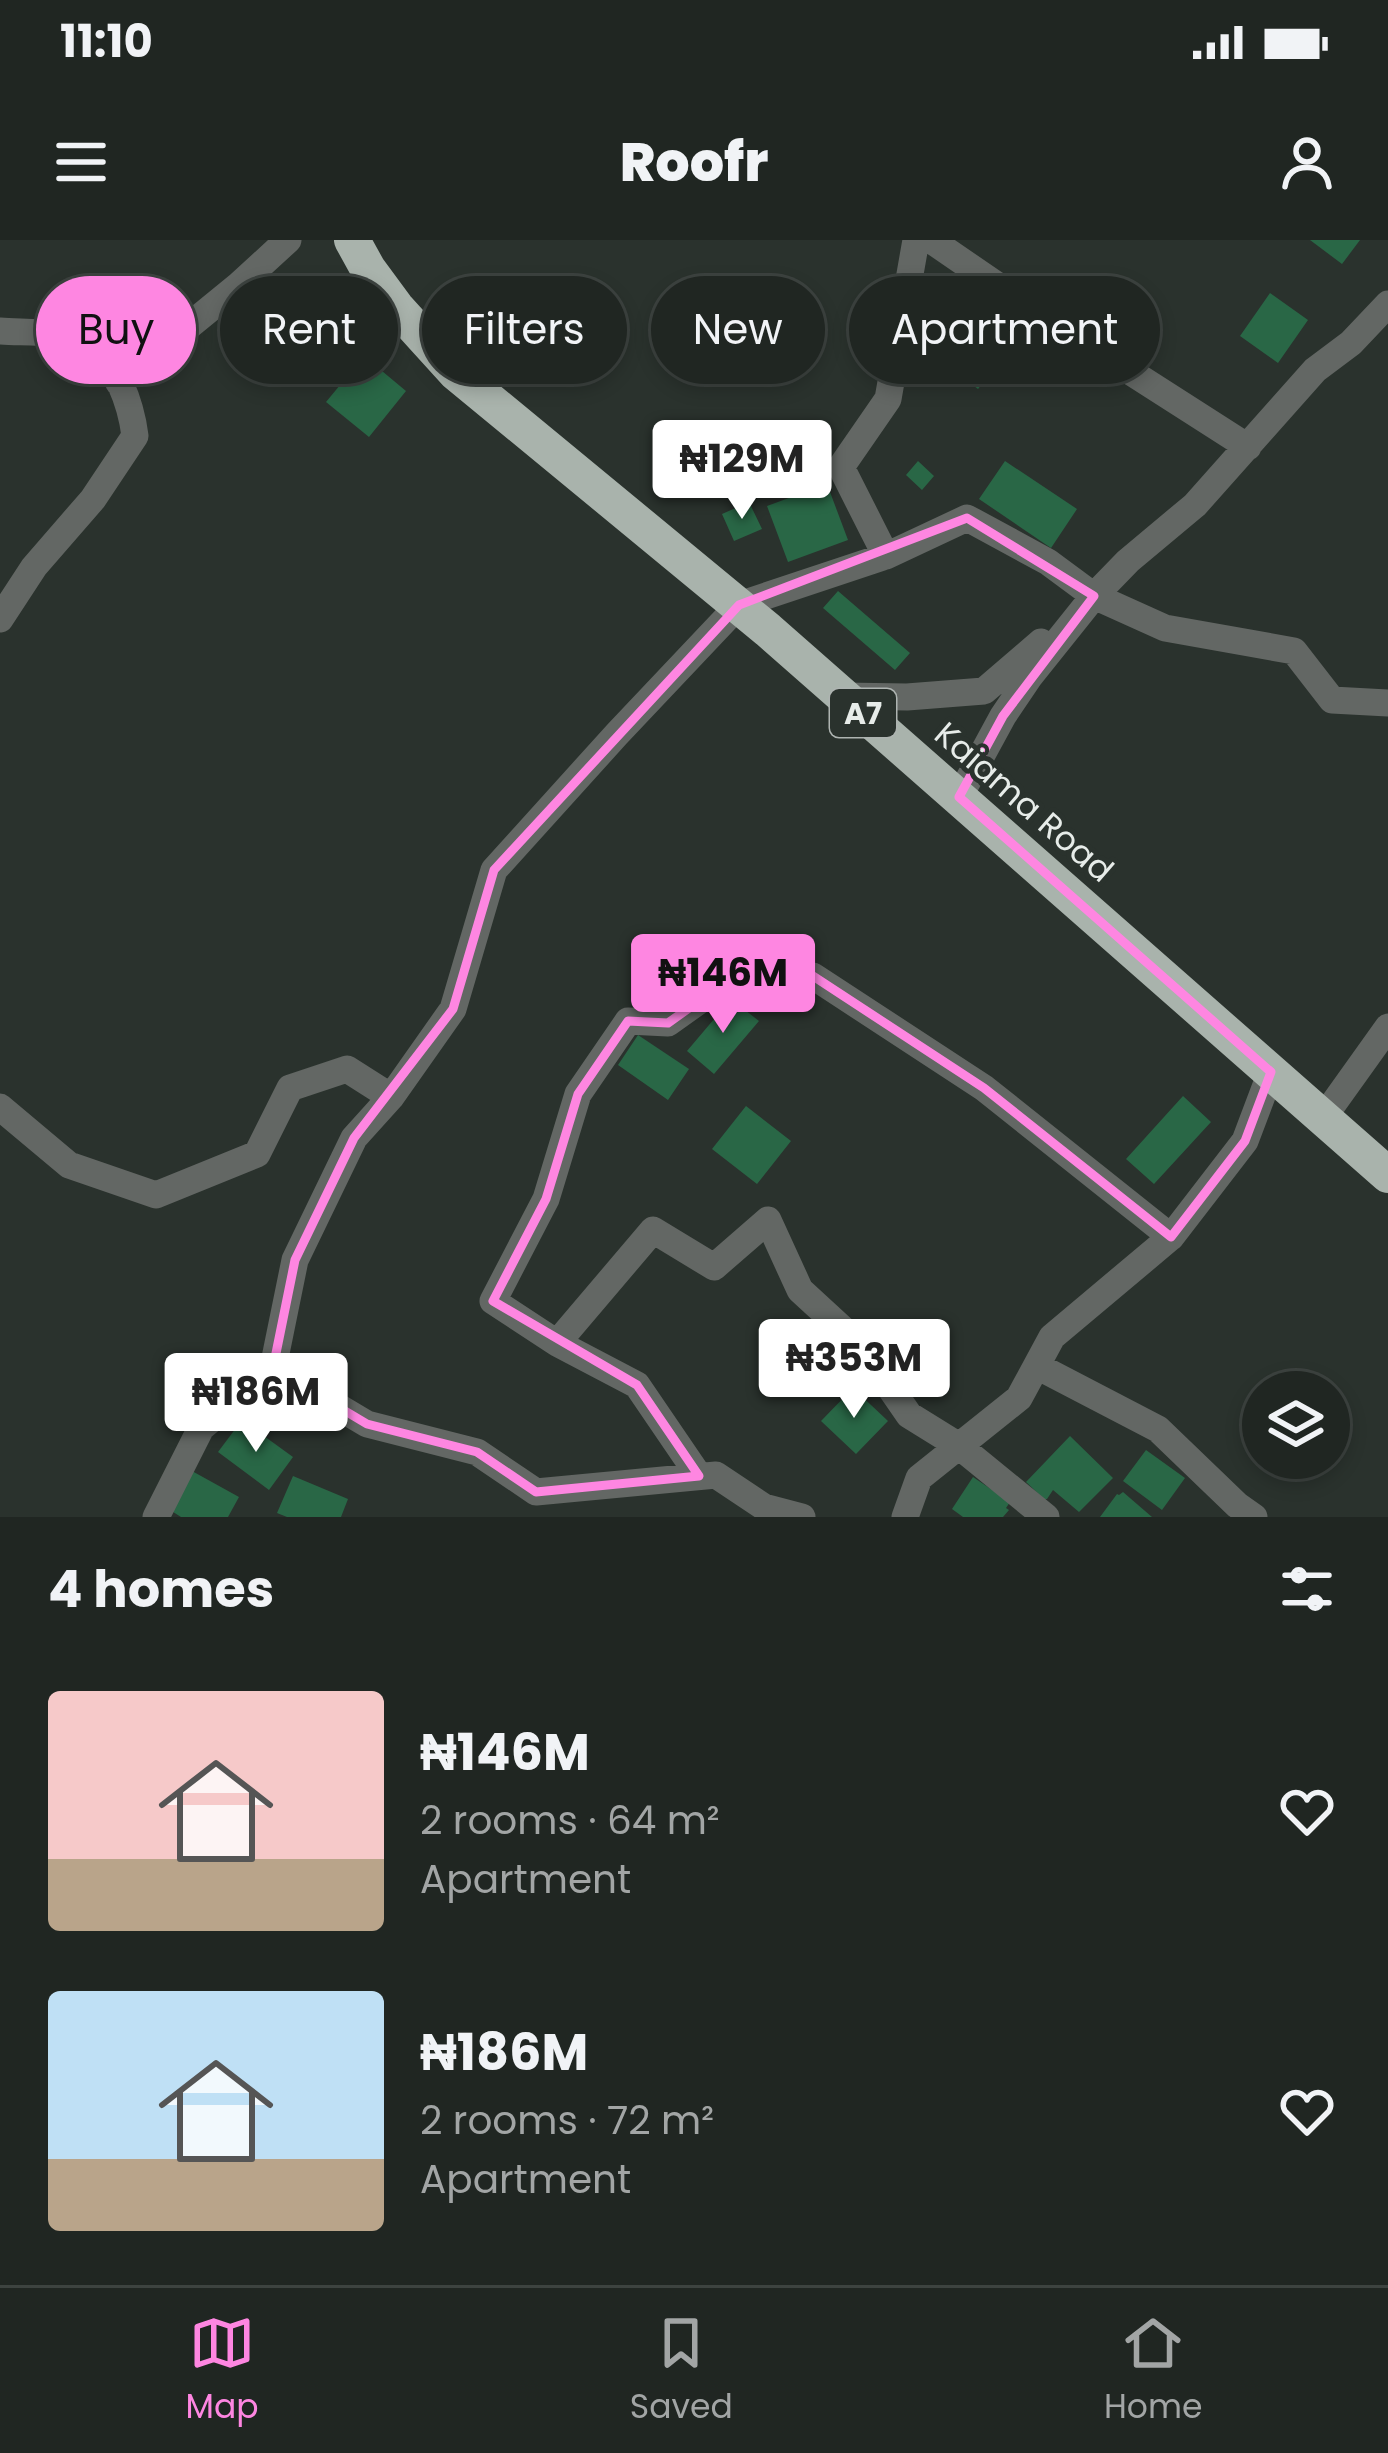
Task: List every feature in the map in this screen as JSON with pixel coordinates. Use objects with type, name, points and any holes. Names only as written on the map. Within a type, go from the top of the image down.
[{"type":"highway","name":"Kaiama Road","points":[[352,240],[396,307],[455,372],[739,605],[1388,1175]]},
{"type":"street","points":[[196,320],[288,240]]},
{"type":"street","points":[[886,556],[841,466],[888,399],[916,240]]},
{"type":"street","points":[[931,240],[1248,447]]},
{"type":"street","points":[[843,696],[984,691],[1195,505],[1315,370],[1382,320]]},
{"type":"street","points":[[0,331],[36,334]]},
{"type":"street","points":[[0,619],[34,567],[93,500],[135,436],[132,412],[119,384]]},
{"type":"street","points":[[156,1517],[201,1428],[273,1368],[296,1260],[354,1138],[391,1097],[453,1009],[494,870],[739,605],[886,556],[968,518],[1048,562],[1094,596],[1165,628],[1294,651],[1332,700],[1388,703]]},
{"type":"street","points":[[959,797],[1003,716],[1094,596]]},
{"type":"street","points":[[699,1476],[638,1385],[557,1343],[493,1301],[546,1199],[578,1094],[628,1021],[668,1023],[741,971],[813,976],[984,1088],[1171,1237]]},
{"type":"street","points":[[1323,1118],[1388,1027]]},
{"type":"street","points":[[0,1107],[69,1165],[156,1195],[257,1154],[290,1088],[347,1069],[391,1097]]},
{"type":"street","points":[[905,1517],[919,1478],[1019,1398],[1052,1337],[1171,1237],[1245,1141],[1271,1072]]},
{"type":"street","points":[[557,1343],[653,1230],[715,1267],[768,1220],[800,1290],[862,1347],[909,1415],[959,1446],[1046,1517]]},
{"type":"street","points":[[1036,1366],[1158,1429],[1254,1517]]},
{"type":"street","points":[[273,1368],[368,1424],[477,1452],[536,1492],[716,1475],[764,1508],[802,1517]]},
{"type":"highlighted area","points":[[967,518],[1094,596],[1003,716],[959,797],[1271,1072],[1245,1141],[1171,1237],[984,1088],[813,976],[741,971],[668,1023],[628,1021],[578,1094],[546,1199],[493,1301],[637,1385],[699,1476],[536,1492],[477,1452],[367,1424],[273,1368],[295,1260],[354,1138],[453,1009],[494,870],[739,605]]},
{"type":"building","points":[[1310,240],[1360,240],[1342,264]]},
{"type":"building","points":[[1270,293],[1308,320],[1278,363],[1240,336]]},
{"type":"building","points":[[341,384],[398,384],[406,391],[369,437],[326,402]]},
{"type":"building","points":[[773,434],[780,450],[753,461],[746,445]]},
{"type":"building","points":[[682,448],[692,457],[677,473],[667,464]]},
{"type":"building","points":[[918,461],[934,476],[922,490],[906,475]]},
{"type":"building","points":[[1005,461],[1077,509],[1051,548],[979,499]]},
{"type":"building","points":[[827,484],[848,540],[788,562],[767,506]]},
{"type":"building","points":[[749,502],[762,529],[734,541],[722,514]]},
{"type":"building","points":[[838,591],[910,653],[895,670],[823,608]]},
{"type":"building","points":[[731,999],[759,1021],[714,1074],[687,1051]]},
{"type":"building","points":[[638,1035],[689,1069],[668,1100],[618,1065]]},
{"type":"building","points":[[1183,1096],[1211,1122],[1154,1184],[1126,1159]]},
{"type":"building","points":[[746,1106],[791,1141],[757,1184],[712,1149]]},
{"type":"building","points":[[910,1319],[935,1346],[915,1365],[890,1338]]},
{"type":"building","points":[[853,1388],[888,1421],[856,1454],[821,1421]]},
{"type":"building","points":[[242,1420],[293,1457],[269,1490],[218,1452]]},
{"type":"building","points":[[1070,1436],[1113,1478],[1079,1512],[1053,1490],[1044,1499],[1026,1482]]},
{"type":"building","points":[[1146,1450],[1185,1478],[1162,1510],[1123,1481]]},
{"type":"building","points":[[192,1471],[239,1497],[228,1517],[181,1517],[170,1510]]},
{"type":"building","points":[[293,1476],[348,1499],[341,1517],[277,1513]]},
{"type":"building","points":[[973,1477],[1010,1502],[1003,1517],[963,1517],[952,1509]]},
{"type":"building","points":[[1123,1492],[1152,1517],[1100,1517]]}]
